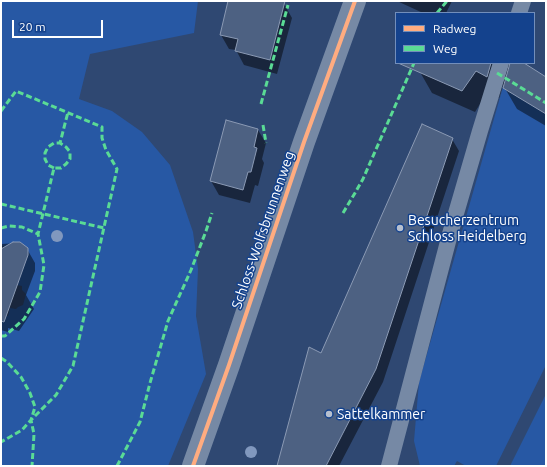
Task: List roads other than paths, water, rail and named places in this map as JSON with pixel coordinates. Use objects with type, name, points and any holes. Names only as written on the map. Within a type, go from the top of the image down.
[{"type":"street","name":"Schloss-Wolfsbrunnenweg","points":[[193,466],[229,365],[304,142],[355,1]]},
{"type":"lane","points":[[519,12],[523,1]]},
{"type":"lane","points":[[389,466],[450,234],[501,64]]},
{"type":"place","name":"Besucherzentrum Schloss Heidelberg","points":[[400,228]]},
{"type":"place","name":"Sattelkammer","points":[[329,414]]}]
